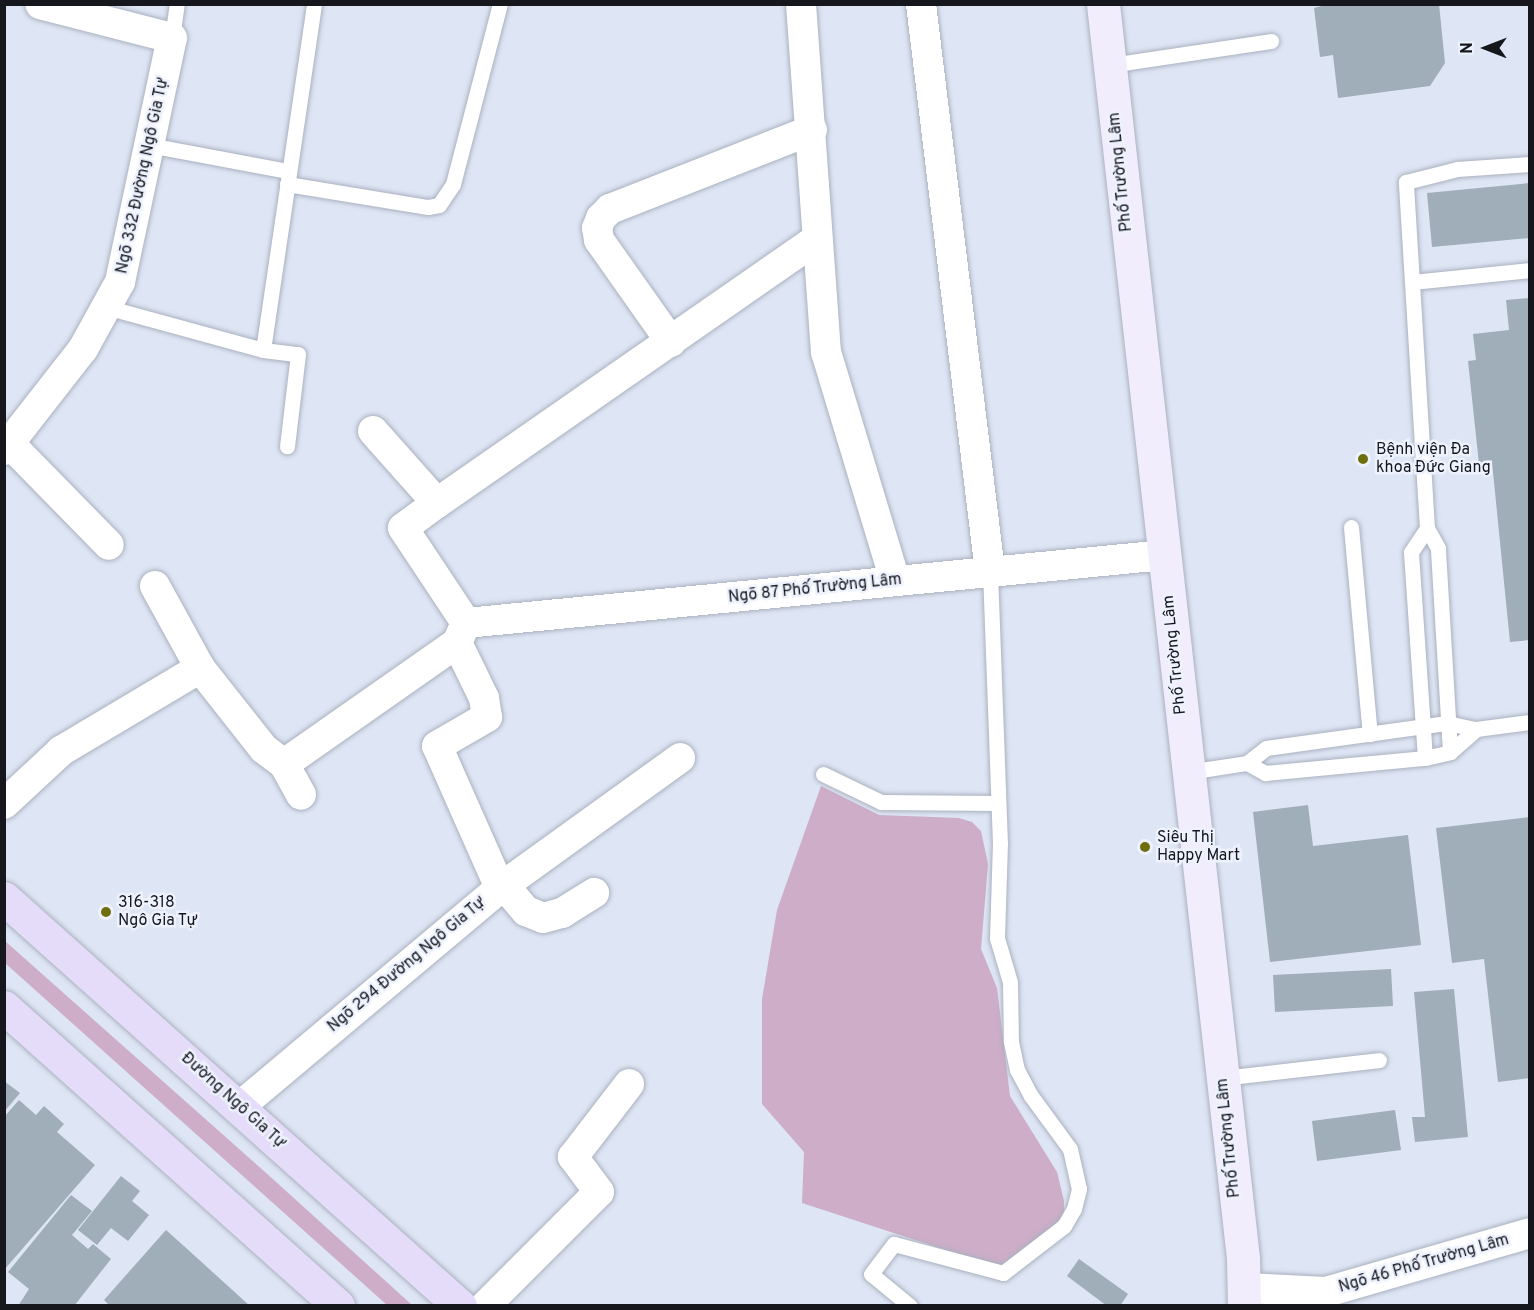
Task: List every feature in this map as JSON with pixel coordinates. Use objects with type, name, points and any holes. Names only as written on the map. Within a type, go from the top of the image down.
[{"type":"main road","name":"Phố Trường Lâm","points":[[1103,4],[1245,1297]]},
{"type":"main road","name":"Đường Ngô Gia Tự","points":[[4,898],[460,1305]]},
{"type":"main road","points":[[4,1007],[338,1305]]},
{"type":"street","points":[[40,4],[172,38]]},
{"type":"street","points":[[801,4],[812,130],[816,240],[826,352],[895,581]]},
{"type":"street","points":[[921,4],[990,572]]},
{"type":"street","name":"Ngõ 332 Đường Ngô Gia Tự","points":[[7,447],[83,349],[120,282],[172,38]]},
{"type":"street","points":[[671,342],[599,240],[597,228],[601,218],[610,208],[812,130]]},
{"type":"street","points":[[284,764],[461,633],[403,528],[816,240]]},
{"type":"street","points":[[373,430],[437,503]]},
{"type":"street","points":[[7,447],[109,545]]},
{"type":"street","name":"Ngõ 87 Phố Trường Lâm","points":[[461,633],[895,581],[1164,555]]},
{"type":"street","points":[[155,586],[201,668],[264,749],[284,764],[301,795]]},
{"type":"street","name":"Ngõ 294 Đường Ngô Gia Tự","points":[[239,1107],[502,887],[437,746],[487,717],[484,698],[461,633]]},
{"type":"street","points":[[4,804],[61,751],[201,668]]},
{"type":"street","points":[[594,893],[562,913],[543,918],[526,911],[502,887],[680,758]]},
{"type":"street","points":[[485,1305],[599,1192],[573,1157],[629,1084]]},
{"type":"street","name":"Ngõ 46 Phố Trường Lâm","points":[[1245,1297],[1326,1292],[1365,1294],[1530,1233]]},
{"type":"lane","points":[[172,38],[177,4]]},
{"type":"lane","points":[[263,350],[314,4]]},
{"type":"lane","points":[[149,145],[287,178],[428,207],[439,205],[453,184],[500,4]]},
{"type":"lane","points":[[1110,65],[1271,41]]},
{"type":"lane","points":[[1450,752],[1438,548],[1427,528],[1406,182],[1457,169],[1530,164]]},
{"type":"lane","points":[[1412,282],[1530,270]]},
{"type":"lane","points":[[106,307],[263,350],[298,354],[287,446]]},
{"type":"lane","points":[[1351,527],[1370,734]]},
{"type":"lane","points":[[1425,758],[1421,726],[1411,552],[1427,528]]},
{"type":"lane","points":[[910,1305],[871,1274],[894,1244],[1003,1273],[1052,1237],[1074,1209],[1079,1189],[1077,1168],[1070,1149],[1031,1096],[1017,1070],[1011,1041],[1010,982],[998,938],[998,803],[990,572]]},
{"type":"lane","points":[[1188,772],[1247,764],[1266,748],[1447,723],[1476,729],[1530,722]]},
{"type":"lane","points":[[1247,764],[1265,773],[1425,758],[1450,752],[1476,729]]},
{"type":"lane","points":[[823,774],[881,802],[998,803]]},
{"type":"lane","points":[[1222,1078],[1379,1060]]},
{"type":"shaded area","points":[[821,786],[879,815],[959,818],[972,822],[981,831],[988,864],[981,949],[997,988],[1010,1096],[1057,1172],[1064,1201],[1064,1219],[1044,1237],[998,1267],[802,1203],[804,1152],[762,1104],[762,999],[777,910]]},
{"type":"shaded area","points":[[5,941],[412,1305],[387,1305],[5,963]]},
{"type":"building","points":[[1329,4],[1439,4],[1445,63],[1430,86],[1338,98],[1333,55],[1320,57],[1314,8]]},
{"type":"building","points":[[1530,183],[1530,238],[1432,247],[1427,193]]},
{"type":"building","points":[[1530,298],[1530,640],[1510,642],[1492,462],[1479,464],[1468,361],[1476,360],[1473,334],[1509,330],[1506,300]]},
{"type":"building","points":[[1308,805],[1313,846],[1408,835],[1421,945],[1270,962],[1253,812]]},
{"type":"building","points":[[1530,817],[1530,1078],[1498,1082],[1484,959],[1452,963],[1436,828]]},
{"type":"building","points":[[1391,969],[1393,1006],[1275,1012],[1273,975]]},
{"type":"building","points":[[1454,989],[1468,1137],[1415,1142],[1412,1117],[1425,1117],[1414,992]]},
{"type":"building","points":[[4,1081],[20,1093],[4,1112]]},
{"type":"building","points":[[19,1100],[36,1115],[44,1106],[64,1124],[57,1132],[95,1165],[4,1270],[4,1117]]},
{"type":"building","points":[[1395,1110],[1401,1150],[1317,1161],[1312,1121]]},
{"type":"building","points":[[121,1176],[140,1191],[132,1201],[149,1215],[128,1241],[111,1228],[97,1245],[78,1230]]},
{"type":"building","points":[[71,1195],[92,1211],[72,1235],[88,1249],[93,1244],[111,1259],[74,1306],[18,1306],[29,1289],[8,1272]]},
{"type":"building","points":[[166,1230],[250,1306],[110,1306],[104,1300]]},
{"type":"building","points":[[1079,1259],[1128,1294],[1120,1306],[1107,1306],[1067,1276]]},
{"type":"place","name":"Bệnh viện Đa khoa Đức Giang","points":[[1363,459]]},
{"type":"place","name":"Siêu Thị Happy Mart","points":[[1145,847]]},
{"type":"place","name":"316-318 Ngô Gia Tự","points":[[106,912]]}]
